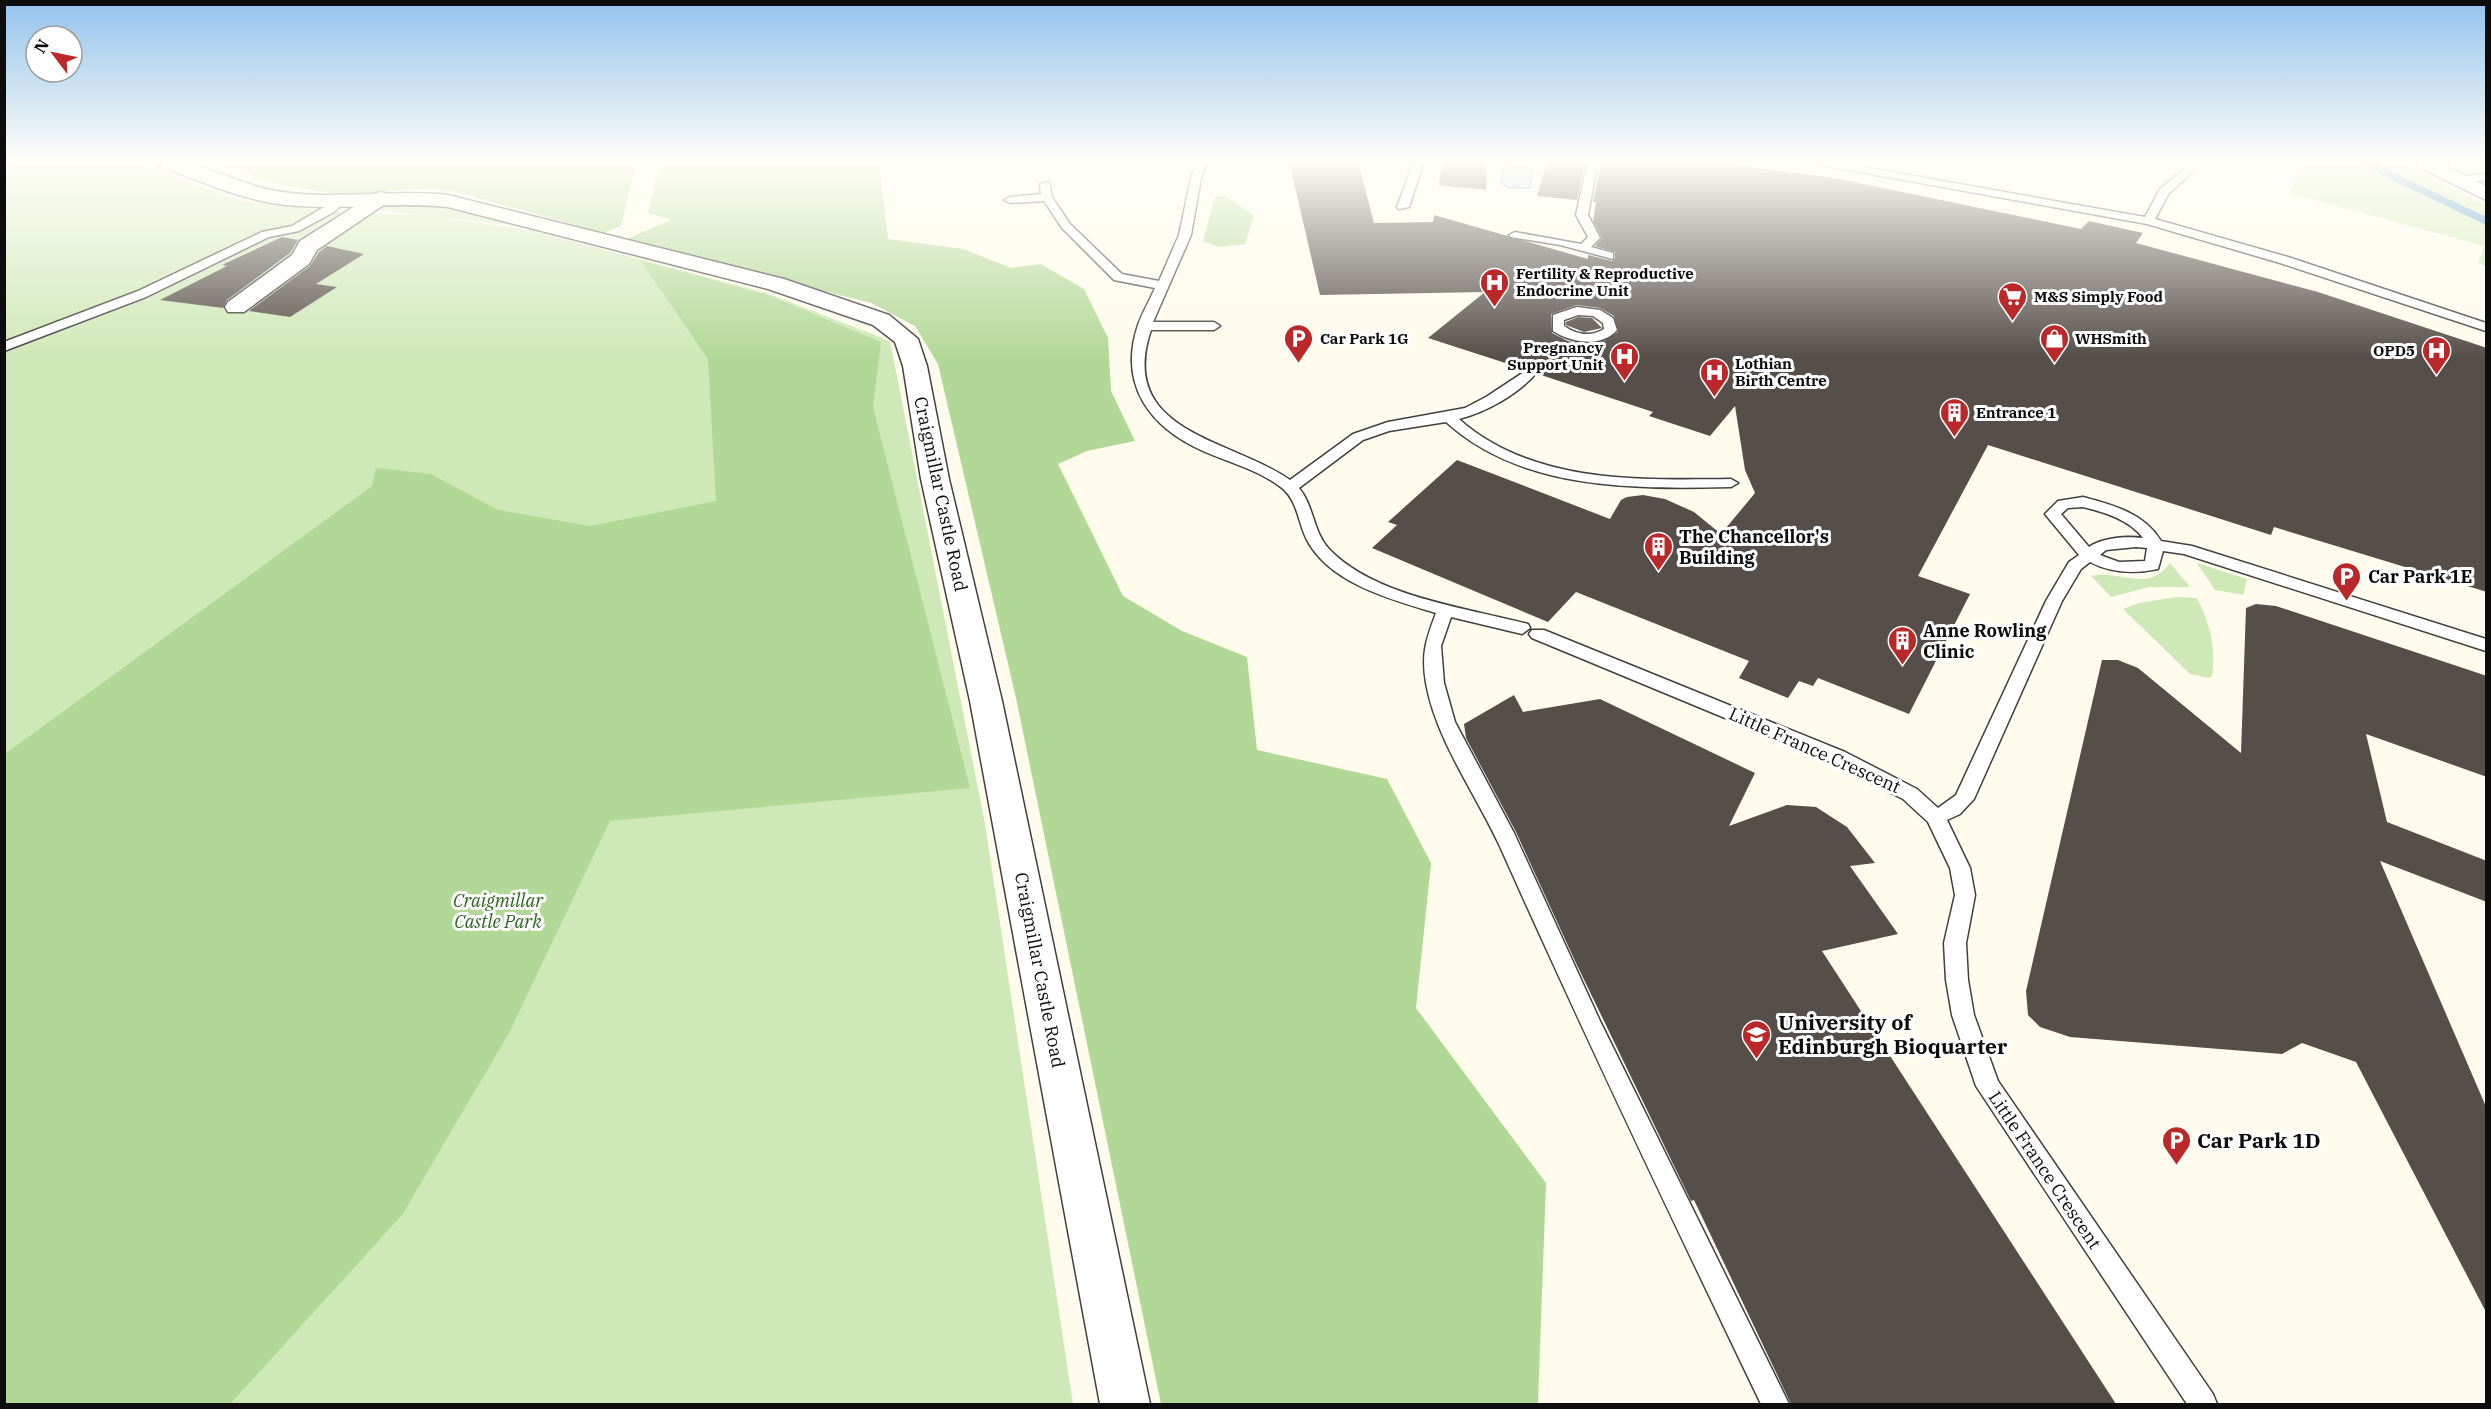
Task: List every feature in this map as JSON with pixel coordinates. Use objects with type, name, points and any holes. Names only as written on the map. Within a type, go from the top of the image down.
[{"type":"street","points":[[236,307],[301,259],[308,246],[337,227]]},
{"type":"street","name":"Craigmillar Castle Road","points":[[550,227],[776,284],[881,320],[906,339],[915,366],[935,478],[991,724],[1125,1404]]},
{"type":"lane","points":[[4,347],[142,294],[266,234],[299,227]]},
{"type":"lane","points":[[1067,227],[1118,277],[1143,284],[1162,285]]},
{"type":"lane","name":"Little France Crescent","points":[[1188,227],[1144,326],[1136,362],[1143,393],[1158,414],[1183,435],[1262,469],[1290,487],[1301,502],[1310,530],[1323,552],[1351,574],[1399,597],[1530,631],[1838,757],[1910,794],[1936,817],[1960,868],[1965,895],[1955,943],[1957,980],[1963,1015],[1988,1086],[2203,1404]]},
{"type":"lane","points":[[1583,248],[1594,238],[1588,227]]},
{"type":"lane","points":[[2169,227],[2284,260],[2487,327]]},
{"type":"lane","points":[[1515,235],[1583,248],[1609,256]]},
{"type":"lane","points":[[1144,326],[1214,326]]},
{"type":"lane","points":[[1561,346],[1572,335]]},
{"type":"lane","points":[[1290,487],[1306,477],[1325,458],[1347,442],[1398,424],[1449,417],[1480,407],[1508,390],[1530,372]]},
{"type":"lane","points":[[1449,417],[1473,440],[1504,455],[1552,471],[1635,483],[1731,483]]},
{"type":"lane","points":[[2083,502],[2109,509],[2131,519],[2156,544],[2157,554],[2152,565],[2135,568],[2113,566],[2088,557],[2053,514],[2063,504],[2083,502]]},
{"type":"lane","points":[[1936,817],[1959,805],[1970,789],[2054,601],[2075,566],[2101,546],[2136,542],[2186,549],[2487,645]]},
{"type":"lane","points":[[1446,608],[1432,646],[1435,684],[1446,722],[1504,833],[1590,1024],[1775,1404]]},
{"type":"green space","name":"Craigmillar Castle Park","points":[[5,227],[506,227],[529,230],[767,293],[890,341],[985,824],[1073,1404],[5,1404]]},
{"type":"green space","points":[[581,227],[619,227],[604,233]]},
{"type":"green space","points":[[655,227],[887,227],[888,239],[963,249],[1011,268],[1041,264],[1084,289],[1108,338],[1111,391],[1135,441],[1087,451],[1058,464],[1123,596],[1182,631],[1247,657],[1257,750],[1387,779],[1431,863],[1416,1008],[1546,1183],[1538,1404],[1161,1404],[1016,698],[938,364],[915,326],[871,303],[624,240]]},
{"type":"green space","points":[[1207,227],[1251,227],[1245,244],[1219,247],[1203,241]]},
{"type":"green space","points":[[2413,227],[2486,227],[2486,266],[2478,263],[2484,246]]},
{"type":"green space","points":[[640,260],[768,295],[881,342],[873,407],[970,788],[610,821],[509,1033],[402,1215],[230,1404],[5,1404],[5,754],[372,486],[376,468],[431,474],[498,510],[590,526],[716,501],[708,359]]},
{"type":"green space","points":[[2170,563],[2190,587],[2149,587],[2111,597],[2091,576],[2112,575],[2143,579],[2161,572]]},
{"type":"green space","points":[[2197,563],[2247,579],[2243,595],[2215,590]]},
{"type":"green space","points":[[2177,597],[2197,598],[2205,617],[2211,636],[2213,655],[2212,676],[2209,678],[2190,674],[2123,609],[2139,603]]},
{"type":"building","points":[[1304,227],[1475,227],[1588,259],[1588,255],[1612,261],[1615,259],[1615,252],[1595,246],[1602,238],[1596,227],[2070,227],[2081,229],[2083,227],[2115,227],[2143,233],[2136,243],[2318,292],[2487,348],[2487,592],[2274,527],[2271,535],[1988,445],[1918,576],[1970,594],[1909,714],[1818,678],[1813,686],[1799,681],[1788,698],[1739,678],[1749,661],[1576,592],[1548,622],[1372,548],[1397,525],[1388,522],[1457,460],[1610,519],[1621,500],[1627,497],[1643,495],[1665,499],[1694,512],[1721,534],[1755,493],[1745,470],[1735,406],[1710,436],[1649,416],[1653,412],[1538,374],[1538,370],[1531,366],[1524,369],[1428,338],[1485,292],[1320,295]],"holes":[[[1577,305],[1600,308],[1614,316],[1618,332],[1604,341],[1586,344],[1568,341],[1552,333],[1551,314]]]},
{"type":"building","points":[[282,237],[298,240],[290,253],[227,300],[223,308],[160,300],[227,266],[222,265]]},
{"type":"building","points":[[327,246],[364,254],[316,284],[337,287],[290,317],[249,311],[310,266],[319,252]]},
{"type":"building","points":[[1578,317],[1592,318],[1602,328],[1584,332],[1566,325],[1566,322]]},
{"type":"building","points":[[2256,604],[2276,606],[2487,676],[2487,777],[2366,734],[2387,822],[2487,861],[2487,902],[2380,861],[2487,1109],[2487,1314],[2356,1062],[2302,1043],[2282,1054],[2070,1037],[2040,1027],[2028,1015],[2026,991],[2102,660],[2118,660],[2138,668],[2241,753],[2246,608]]},
{"type":"building","name":"University of Edinburgh Bioquarter","points":[[1514,695],[1523,712],[1600,699],[1755,773],[1729,826],[1787,805],[1816,807],[1847,827],[1875,863],[1850,866],[1898,934],[1822,951],[2116,1404],[1791,1404],[1694,1200],[1691,1201],[1575,961],[1516,832],[1466,738],[1464,724]]},
{"type":"place","name":"Fertility & Reproductive Endocrine Unit","points":[[1495,308]]},
{"type":"place","name":"M&S Simply Food","points":[[2013,322]]},
{"type":"place","name":"Car Park 1G","points":[[1299,364]]},
{"type":"place","name":"WHSmith","points":[[2054,364]]},
{"type":"place","name":"OPD5","points":[[2436,376]]},
{"type":"place","name":"Pregnancy Support Unit","points":[[1624,382]]},
{"type":"place","name":"Lothian Birth Centre","points":[[1714,398]]},
{"type":"place","name":"Entrance 1","points":[[1955,438]]},
{"type":"place","name":"The Chancellor's Building","points":[[1658,572]]},
{"type":"place","name":"Car Park 1E","points":[[2347,602]]},
{"type":"place","name":"Anne Rowling Clinic","points":[[1902,666]]},
{"type":"place","name":"University of Edinburgh Bioquarter","points":[[1757,1060]]},
{"type":"place","name":"Car Park 1D","points":[[2176,1166]]}]
